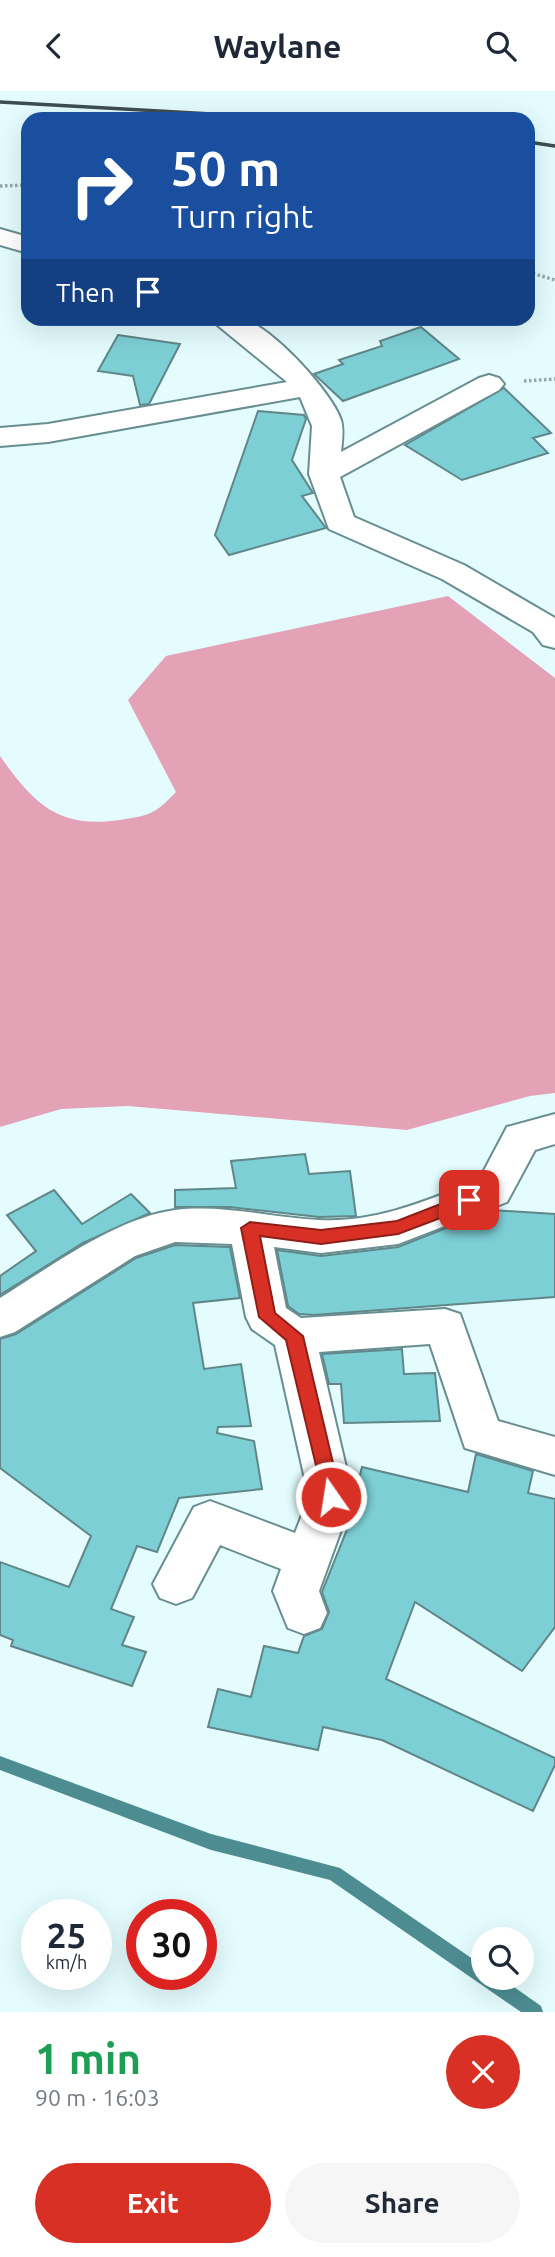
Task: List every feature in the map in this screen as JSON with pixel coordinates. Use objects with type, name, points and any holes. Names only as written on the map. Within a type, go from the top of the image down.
[{"type":"street","points":[[0,237],[21,243]]},
{"type":"street","points":[[237,326],[248,332],[307,387],[326,421],[324,474],[340,521],[453,572],[544,625],[555,638]]},
{"type":"street","points":[[324,474],[489,384]]},
{"type":"street","points":[[0,437],[48,433],[307,387]]},
{"type":"street","points":[[0,1320],[120,1244],[175,1226],[250,1228],[321,1237],[398,1228],[493,1191],[521,1138],[555,1129]]},
{"type":"street","points":[[250,1228],[267,1317],[294,1336],[445,1327],[481,1435],[555,1456]]},
{"type":"street","points":[[294,1336],[331,1497],[296,1591],[304,1613]]},
{"type":"street","points":[[176,1584],[210,1521],[308,1559]]},
{"type":"path","points":[[0,186],[21,185]]},
{"type":"path","points":[[535,274],[555,280]]},
{"type":"shaded area","points":[[448,596],[555,678],[555,1093],[530,1096],[407,1130],[128,1106],[61,1109],[0,1127],[0,756],[24,788],[37,800],[64,816],[80,821],[98,822],[145,815],[157,810],[176,792],[128,700],[166,656]]},
{"type":"building","points":[[421,327],[459,359],[343,401],[314,374],[343,364],[339,360],[382,346],[380,341]]},
{"type":"building","points":[[118,335],[180,344],[149,404],[140,405],[133,376],[98,371]]},
{"type":"building","points":[[504,388],[551,433],[533,438],[548,453],[462,480],[405,445]]},
{"type":"building","points":[[258,411],[304,415],[306,419],[292,460],[313,493],[302,496],[326,528],[229,555],[215,535]]},
{"type":"building","points":[[305,1154],[309,1174],[350,1171],[356,1216],[319,1217],[229,1207],[175,1207],[175,1190],[236,1188],[231,1161]]},
{"type":"building","points":[[54,1190],[82,1224],[131,1194],[150,1213],[83,1243],[0,1295],[0,1276],[36,1251],[7,1215]]},
{"type":"building","points":[[492,1210],[555,1214],[555,1297],[314,1315],[299,1314],[288,1306],[277,1250],[321,1256],[398,1247]]},
{"type":"building","points":[[175,1245],[230,1247],[240,1298],[193,1303],[204,1369],[241,1364],[251,1426],[218,1427],[217,1433],[254,1441],[262,1489],[179,1498],[157,1552],[137,1546],[111,1609],[134,1617],[122,1645],[146,1652],[132,1686],[11,1646],[13,1640],[0,1635],[0,1562],[69,1587],[91,1536],[0,1468],[0,1339],[16,1334],[136,1258]]},
{"type":"building","points":[[402,1349],[404,1374],[435,1373],[440,1421],[344,1423],[341,1384],[329,1384],[322,1354]]},
{"type":"building","points":[[476,1454],[533,1471],[528,1493],[555,1499],[555,1627],[522,1671],[415,1602],[386,1679],[555,1758],[555,1765],[533,1811],[382,1740],[323,1727],[318,1750],[208,1727],[218,1689],[251,1697],[264,1646],[298,1653],[304,1636],[322,1629],[329,1612],[322,1592],[352,1517],[349,1516],[362,1467],[468,1492]]},
{"type":"waterway","points":[[0,1763],[211,1842],[334,1873],[471,1968]]},
{"type":"waterway","points":[[504,1990],[535,2012]]},
{"type":"railway","points":[[0,102],[176,112]]},
{"type":"railway","points":[[535,143],[555,146]]},
{"type":"route","points":[[331,1497],[294,1336],[267,1317],[250,1228],[321,1237],[398,1228],[469,1200]]}]
